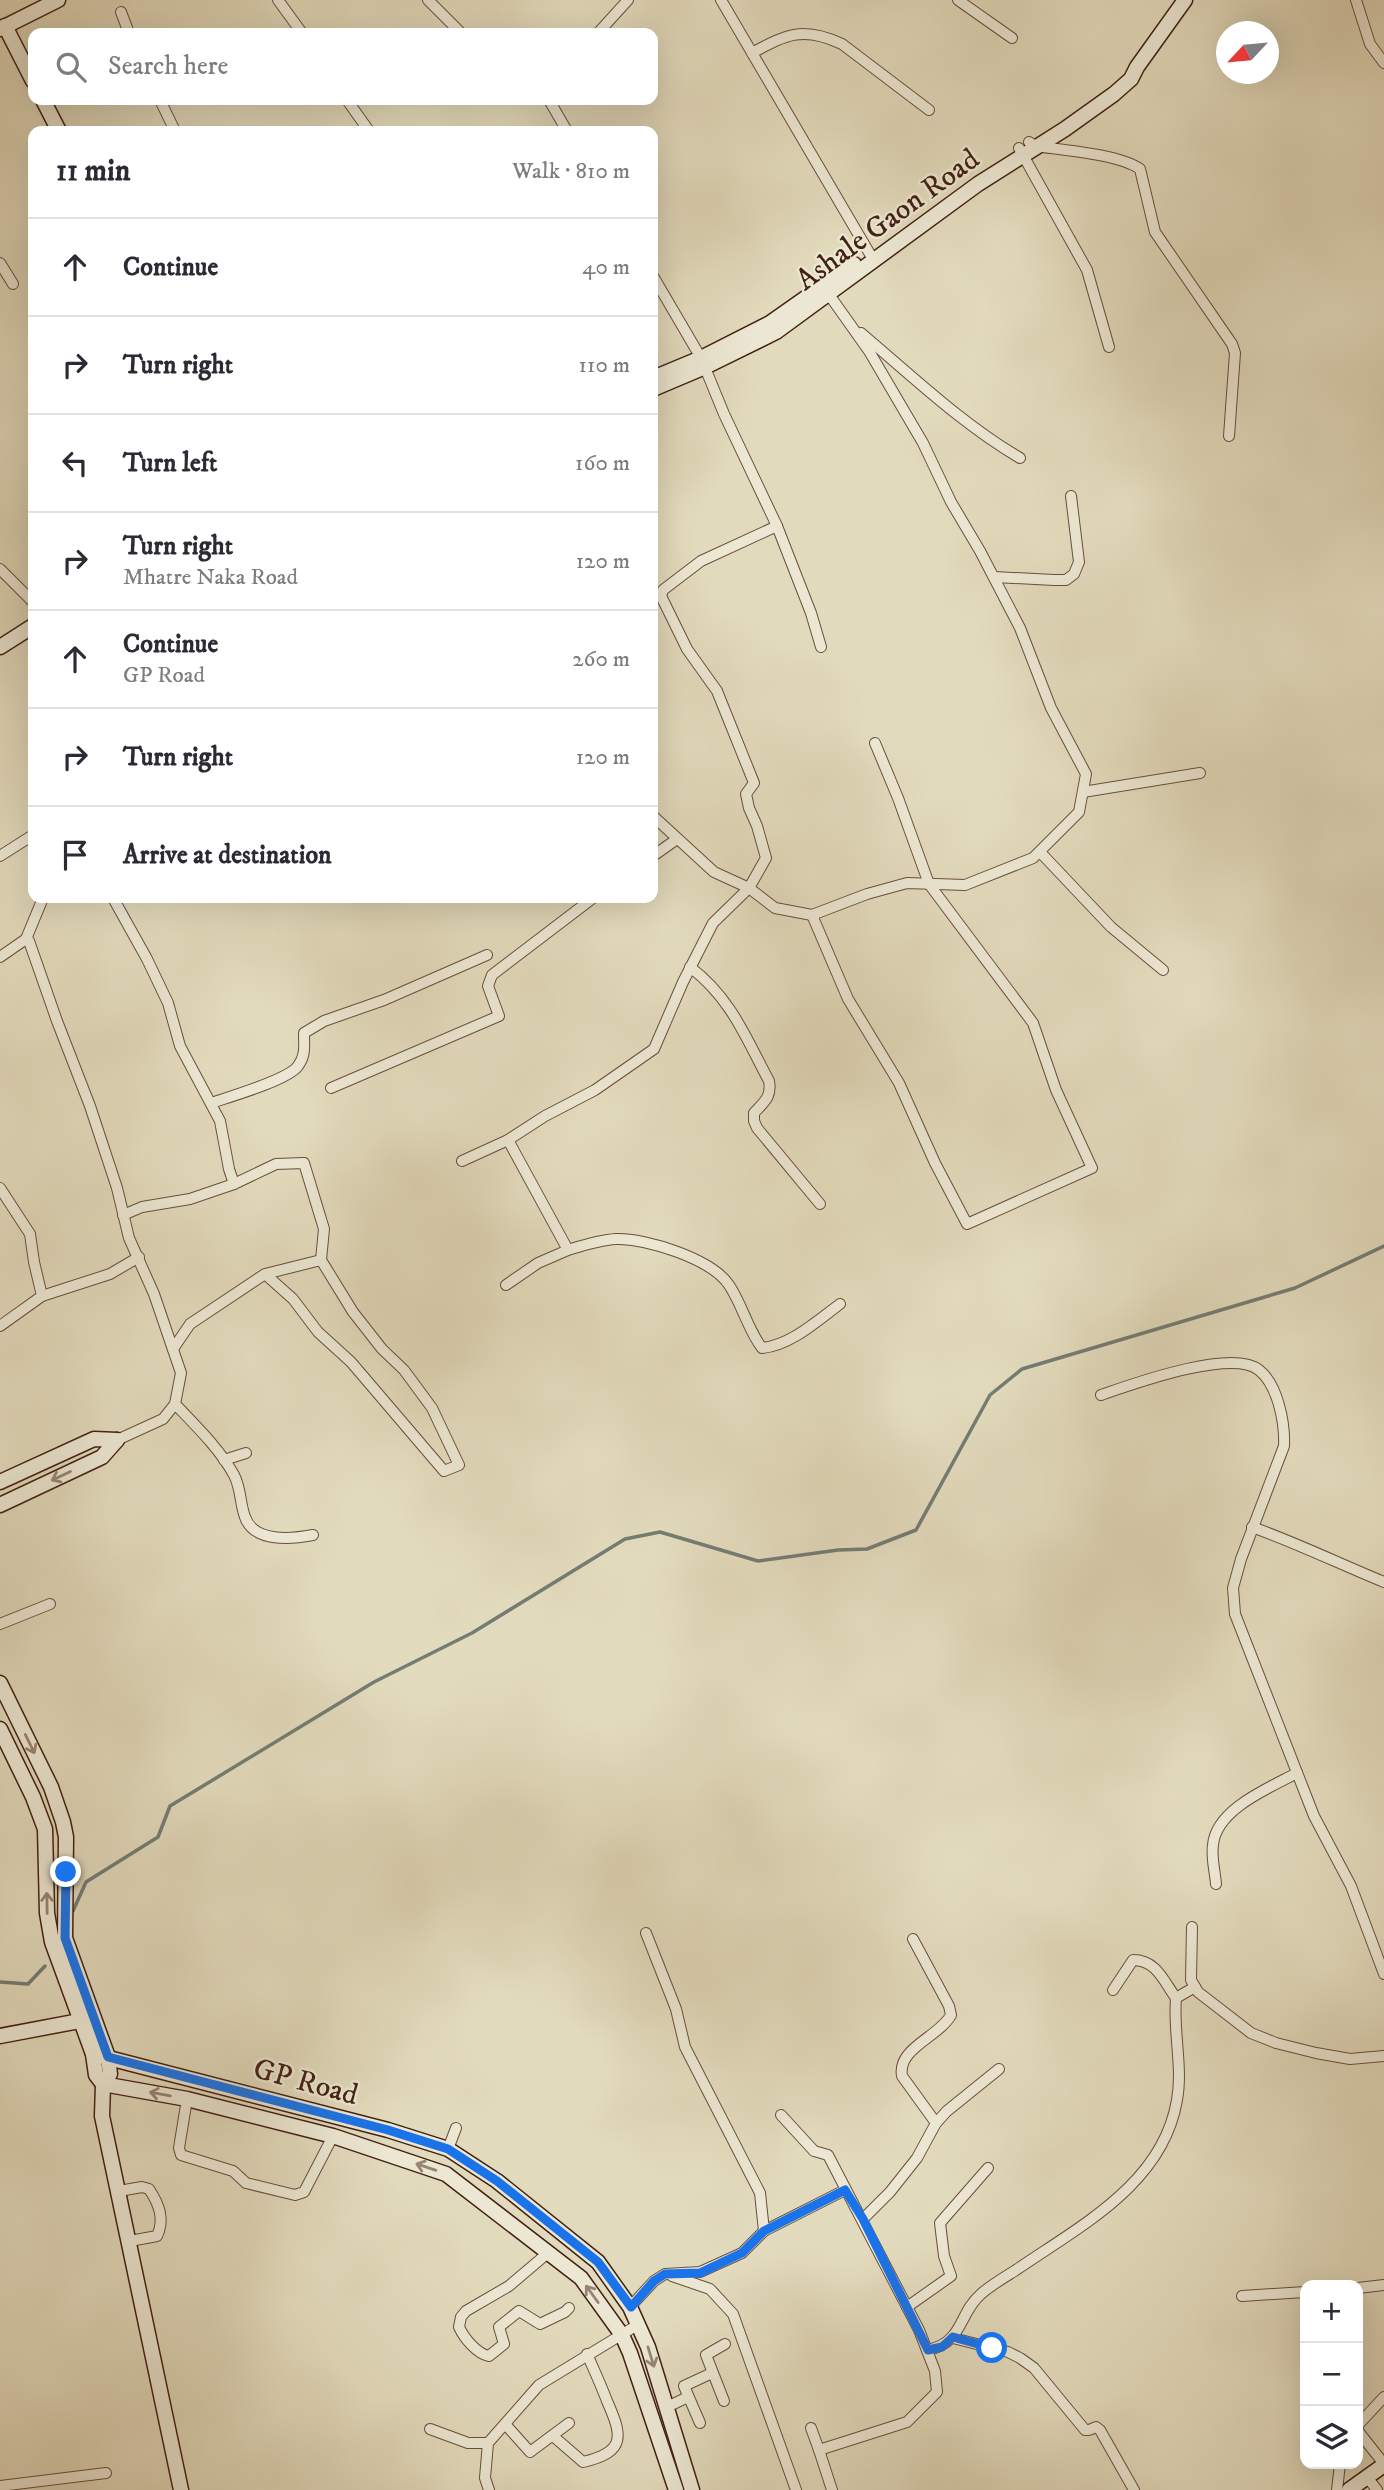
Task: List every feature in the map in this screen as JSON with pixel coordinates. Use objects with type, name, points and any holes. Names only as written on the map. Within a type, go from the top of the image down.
[{"type":"street","points":[[28,72],[3,27],[58,0]]},
{"type":"street","points":[[278,0],[298,28]]},
{"type":"street","points":[[428,0],[456,28]]},
{"type":"street","points":[[603,28],[628,0]]},
{"type":"street","points":[[721,0],[871,258]]},
{"type":"street","points":[[958,0],[1012,38]]},
{"type":"street","name":"Ashale Gaon Road","points":[[658,386],[773,328],[1026,148],[1065,129],[1114,94],[1131,79],[1185,0]]},
{"type":"street","points":[[1356,0],[1370,44],[1384,62]]},
{"type":"street","points":[[121,12],[127,28]]},
{"type":"street","points":[[752,53],[785,35],[808,34],[829,38],[842,44],[929,110]]},
{"type":"street","points":[[46,105],[56,126]]},
{"type":"street","points":[[162,105],[173,126]]},
{"type":"street","points":[[351,105],[366,126]]},
{"type":"street","points":[[552,105],[564,126]]},
{"type":"street","points":[[1026,148],[1087,270],[1109,347]]},
{"type":"street","points":[[1026,148],[1101,157],[1140,169],[1155,232],[1235,352],[1229,436]]},
{"type":"street","points":[[0,263],[13,284]]},
{"type":"street","points":[[658,285],[703,362],[724,414],[777,526],[811,613],[821,647]]},
{"type":"street","points":[[658,821],[714,872],[749,888],[775,908],[812,915],[907,883],[965,885],[1033,858],[1079,812],[1086,774],[1051,708],[1020,628],[951,502],[923,443],[869,351],[826,290]]},
{"type":"street","points":[[849,323],[952,410],[999,446],[1020,458]]},
{"type":"street","name":"Ashale Gaon Road","points":[[658,376],[703,362]]},
{"type":"street","points":[[993,577],[1066,580],[1074,574],[1079,562],[1071,496]]},
{"type":"street","points":[[462,1161],[508,1140],[545,1116],[595,1090],[654,1049],[690,967],[713,923],[749,888],[766,858],[746,794],[754,783],[717,691],[687,649],[661,596],[663,590],[701,561],[777,526]]},
{"type":"street","points":[[0,569],[28,597]]},
{"type":"street","points":[[0,647],[28,629]]},
{"type":"street","points":[[812,915],[848,999],[899,1083],[935,1163],[967,1224],[1092,1168],[1056,1090],[1032,1023],[929,884],[875,743]]},
{"type":"street","points":[[1083,792],[1200,773]]},
{"type":"street","points":[[0,856],[28,838]]},
{"type":"street","points":[[658,852],[677,839]]},
{"type":"street","points":[[1040,852],[1111,927],[1163,970]]},
{"type":"street","points":[[0,957],[26,939],[41,903]]},
{"type":"street","points":[[116,903],[147,959],[167,1003],[180,1046],[220,1121],[234,1184]]},
{"type":"street","points":[[331,1088],[499,1016],[488,986],[492,975],[586,903]]},
{"type":"street","points":[[0,1505],[102,1457],[117,1440],[163,1419],[175,1404],[181,1373],[139,1257],[129,1238],[117,1188],[90,1106],[36,958],[26,939]]},
{"type":"street","points":[[211,1103],[297,1069],[305,1054],[304,1033],[324,1021],[384,1000],[487,955]]},
{"type":"street","points":[[690,967],[714,987],[726,1002],[769,1081],[771,1091],[768,1098],[754,1113],[757,1128],[820,1205]]},
{"type":"street","points":[[508,1140],[568,1250]]},
{"type":"street","points":[[123,1215],[142,1207],[190,1199],[234,1184],[276,1164],[304,1163],[324,1229],[321,1260],[353,1312],[382,1349],[404,1370],[432,1408],[459,1465],[444,1471],[351,1362],[318,1332],[293,1299],[265,1274]]},
{"type":"street","points":[[0,1188],[30,1234],[42,1296]]},
{"type":"street","points":[[506,1285],[538,1263],[568,1250],[595,1241],[633,1240],[672,1250],[714,1269],[731,1287],[762,1348],[777,1345],[798,1334],[840,1304]]},
{"type":"street","points":[[0,1326],[42,1296],[110,1274],[139,1257]]},
{"type":"street","points":[[173,1349],[190,1324],[265,1274],[321,1260]]},
{"type":"street","points":[[1101,1395],[1173,1371],[1240,1363],[1258,1369],[1269,1382],[1285,1427],[1284,1446],[1252,1527],[1233,1588],[1235,1614],[1314,1816],[1351,1886],[1384,1974]]},
{"type":"street","points":[[175,1404],[224,1460],[235,1477],[244,1516],[249,1524],[265,1535],[313,1535]]},
{"type":"street","points":[[0,1482],[94,1439],[117,1440]]},
{"type":"street","points":[[224,1460],[246,1453]]},
{"type":"street","points":[[1252,1527],[1300,1544],[1356,1572],[1384,1582]]},
{"type":"street","points":[[0,1623],[50,1604]]},
{"type":"street","points":[[0,1685],[51,1787],[63,1822],[66,1837],[65,1938],[100,2055],[96,2076],[103,2084],[102,2116],[181,2490]]},
{"type":"street","points":[[0,1729],[33,1797],[45,1829],[47,1913],[52,1942],[88,2019]]},
{"type":"street","points":[[1216,1884],[1212,1846],[1223,1820],[1246,1800],[1297,1773]]},
{"type":"street","points":[[45,1829],[63,1822]]},
{"type":"street","points":[[1192,1927],[1191,1980],[1198,1992],[1251,2033],[1276,2043],[1350,2059],[1384,2056]]},
{"type":"street","points":[[646,1933],[676,2009],[685,2047],[760,2193],[764,2231]]},
{"type":"street","points":[[913,1939],[949,2006],[951,2015],[946,2024],[904,2058],[900,2067],[902,2076],[936,2123]]},
{"type":"street","points":[[928,2350],[942,2347],[953,2337],[979,2295],[1118,2199],[1156,2154],[1167,2133],[1180,2084],[1176,1998],[1163,1976],[1148,1963],[1140,1960],[1133,1960],[1113,1990]]},
{"type":"street","points":[[1176,1998],[1195,1987]]},
{"type":"street","points":[[0,2036],[88,2019]]},
{"type":"street","name":"GP Road","points":[[100,2055],[388,2130],[448,2149],[497,2181],[598,2262],[631,2307],[667,2407],[692,2490]]},
{"type":"street","points":[[863,2219],[890,2192],[917,2158],[936,2123],[968,2092],[999,2069]]},
{"type":"street","name":"GP Road","points":[[103,2084],[187,2099],[333,2136],[446,2174],[581,2278],[622,2335],[676,2490]]},
{"type":"street","points":[[187,2099],[179,2148],[181,2155],[233,2171],[246,2183],[296,2195],[304,2192],[333,2136]]},
{"type":"street","points":[[781,2115],[814,2151],[828,2155],[907,2306],[935,2371],[937,2392],[907,2421],[819,2449]]},
{"type":"street","points":[[448,2149],[456,2128]]},
{"type":"street","points":[[907,2306],[951,2276],[944,2256],[940,2223],[988,2168]]},
{"type":"street","points":[[485,2202],[497,2181]]},
{"type":"street","points":[[119,2191],[142,2187],[149,2189],[156,2199],[162,2220],[157,2236],[130,2241]]},
{"type":"street","points":[[631,2307],[654,2281],[665,2274],[700,2273],[742,2253],[764,2231],[845,2190]]},
{"type":"street","points":[[536,2241],[551,2223]]},
{"type":"street","points":[[549,2252],[504,2289],[467,2311],[461,2317],[458,2327],[482,2355],[489,2356],[504,2344],[499,2328],[515,2312],[519,2311],[541,2325],[569,2308]]},
{"type":"street","points":[[665,2274],[710,2289],[733,2314],[796,2490]]},
{"type":"street","points":[[1363,2287],[1384,2285]]},
{"type":"street","points":[[1242,2296],[1300,2292]]},
{"type":"street","points":[[489,2490],[485,2478],[488,2443],[539,2385],[639,2324]]},
{"type":"street","points":[[953,2337],[1008,2352],[1034,2368],[1085,2430],[1096,2427],[1100,2430],[1135,2490]]},
{"type":"street","points":[[724,2401],[706,2355],[725,2344]]},
{"type":"street","points":[[553,2436],[583,2462],[608,2452],[618,2441],[619,2427],[587,2354]]},
{"type":"street","points":[[700,2423],[685,2385],[712,2373]]},
{"type":"street","points":[[1363,2420],[1384,2397]]},
{"type":"street","points":[[667,2407],[688,2398]]},
{"type":"street","points":[[505,2424],[530,2452],[569,2423]]},
{"type":"street","points":[[811,2428],[832,2490]]},
{"type":"street","points":[[430,2429],[468,2443],[488,2443]]},
{"type":"street","points":[[1349,2490],[1384,2464],[1363,2437]]},
{"type":"street","points":[[1337,2490],[1339,2469]]},
{"type":"street","points":[[0,2486],[106,2473]]},
{"type":"street","points":[[1367,2477],[1377,2490]]},
{"type":"waterway","points":[[73,1911],[86,1882],[158,1837],[170,1806],[374,1682],[472,1633],[625,1539],[660,1532],[758,1561],[838,1550],[867,1549],[916,1530],[990,1395],[1022,1369],[1295,1288],[1384,1246]]},
{"type":"waterway","points":[[0,1982],[28,1984],[45,1966]]},
{"type":"route","points":[[66,1872],[65,1938],[108,2057],[388,2130],[448,2149],[497,2181],[598,2262],[631,2307],[654,2281],[665,2274],[700,2273],[742,2253],[764,2231],[845,2190],[863,2219],[928,2350],[942,2347],[953,2337],[992,2348]]}]
